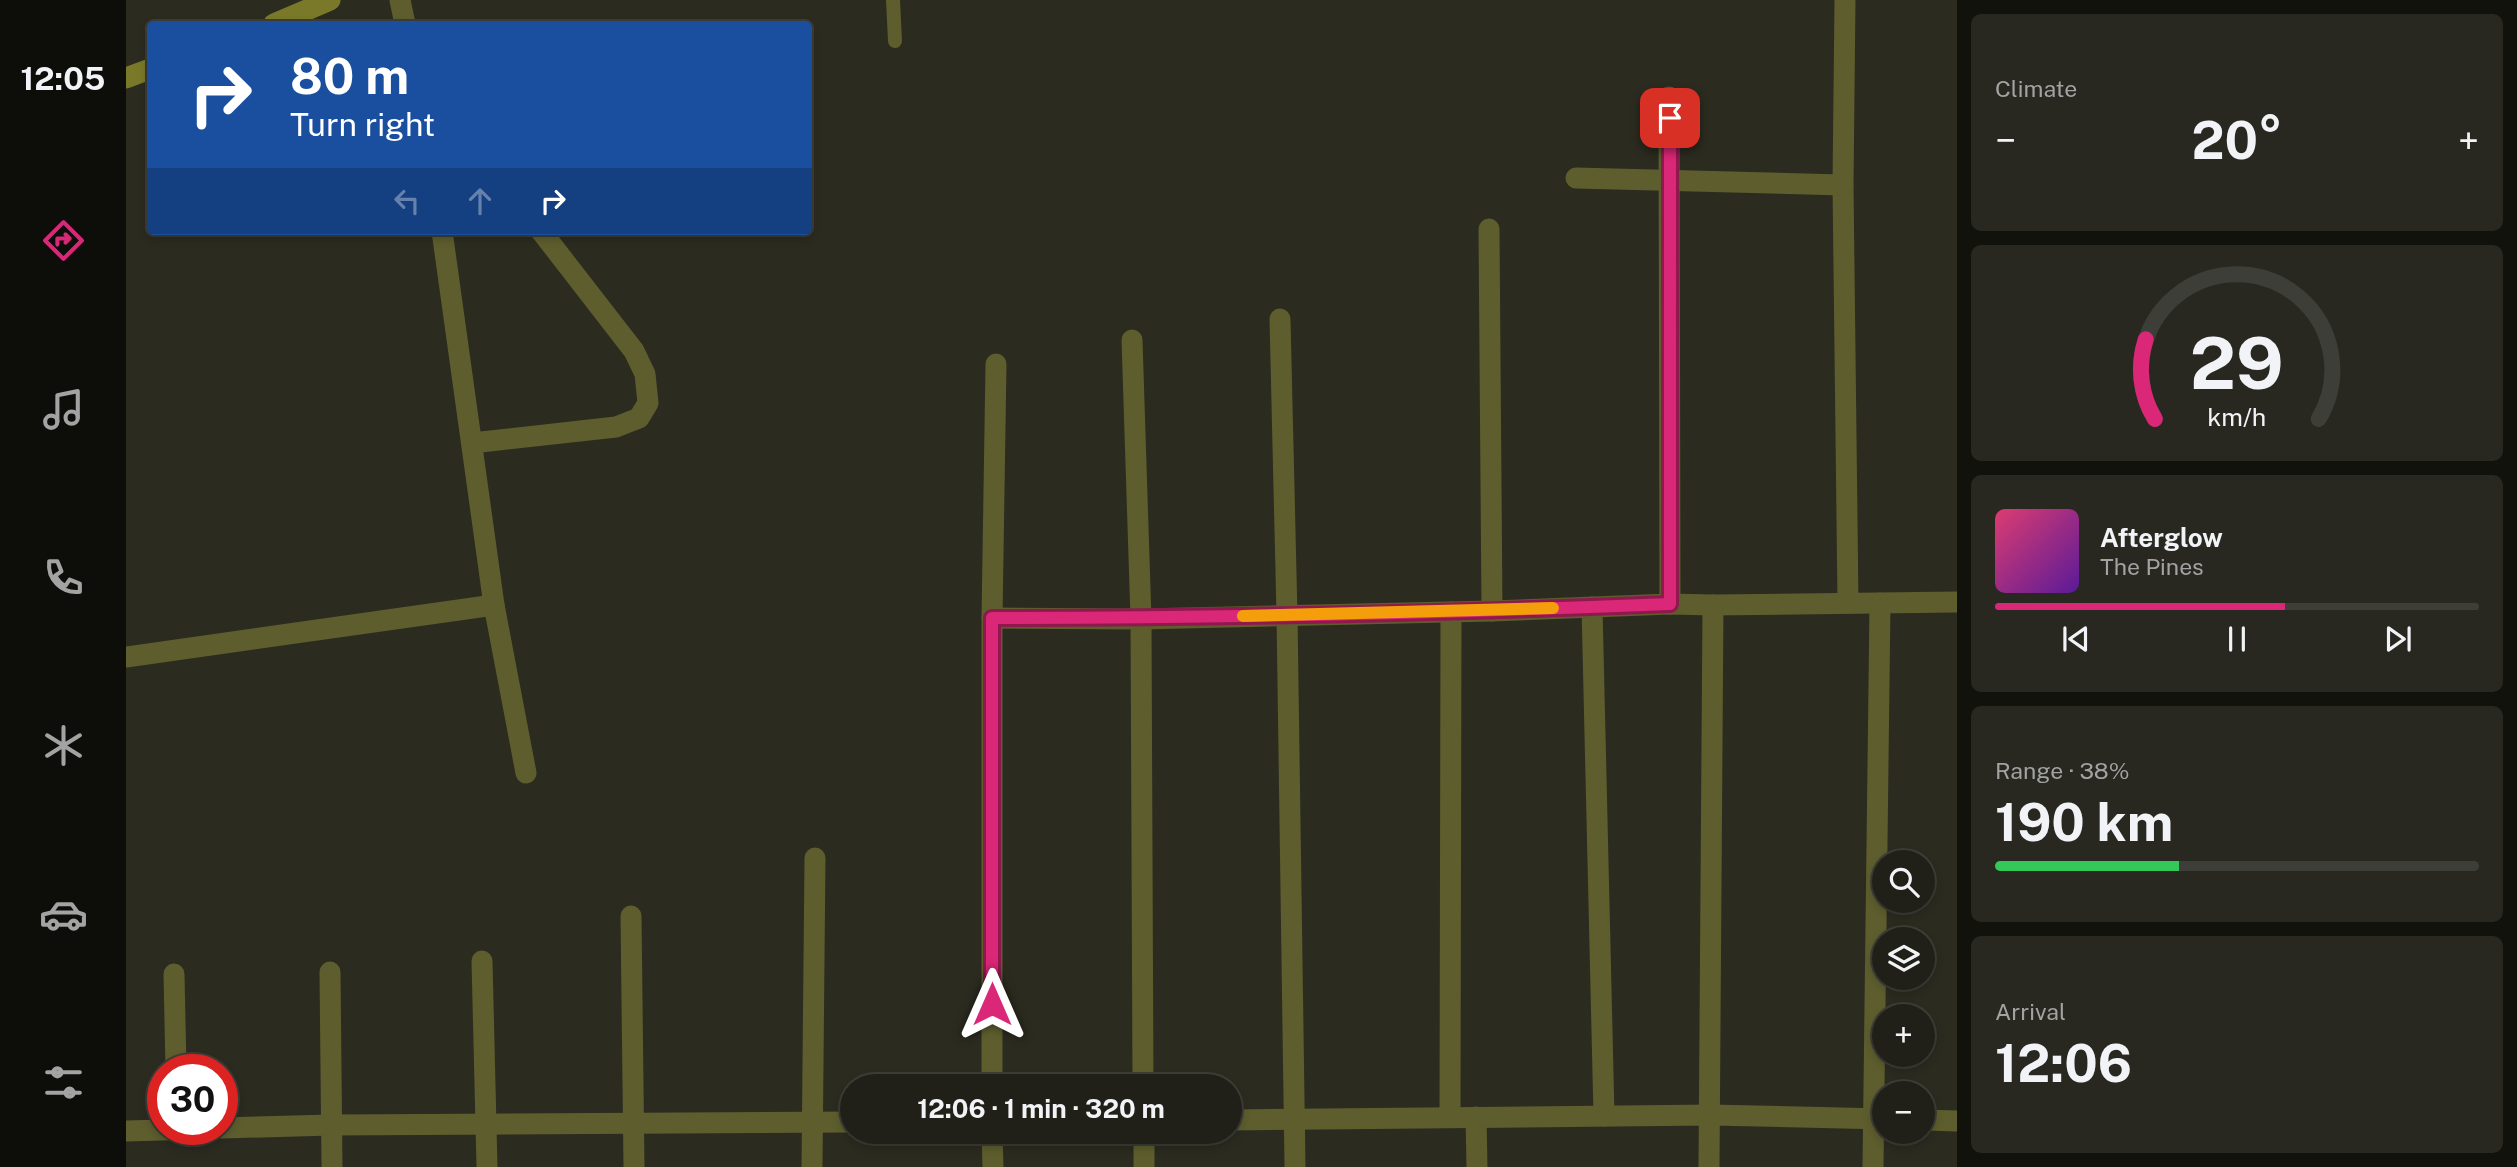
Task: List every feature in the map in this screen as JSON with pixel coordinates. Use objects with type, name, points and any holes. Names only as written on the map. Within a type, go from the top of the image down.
[{"type":"main road","points":[[281,21],[330,0]]},
{"type":"main road","points":[[126,78],[147,70]]},
{"type":"street","points":[[400,0],[404,21]]},
{"type":"street","points":[[1845,0],[1843,185],[1848,603]]},
{"type":"street","points":[[1669,97],[1670,604]]},
{"type":"street","points":[[1576,178],[1843,185]]},
{"type":"street","points":[[1489,229],[1492,611]]},
{"type":"street","points":[[443,235],[495,605],[526,773]]},
{"type":"street","points":[[472,443],[616,427],[639,418],[648,403],[645,374],[634,351],[544,235]]},
{"type":"street","points":[[1280,320],[1295,1167]]},
{"type":"street","points":[[1132,340],[1141,619],[1143,1074]]},
{"type":"street","points":[[992,1074],[992,618],[996,364]]},
{"type":"street","points":[[992,618],[1141,619],[1670,604],[1957,602]]},
{"type":"street","points":[[1879,1081],[1880,603]]},
{"type":"street","points":[[126,657],[495,605]]},
{"type":"street","points":[[1709,1167],[1713,605]]},
{"type":"street","points":[[1592,607],[1604,1116]]},
{"type":"street","points":[[1450,1117],[1451,612]]},
{"type":"street","points":[[812,1167],[816,858]]},
{"type":"street","points":[[631,916],[634,1167]]},
{"type":"street","points":[[482,961],[487,1167]]},
{"type":"street","points":[[330,972],[332,1167]]},
{"type":"street","points":[[174,974],[176,1054]]},
{"type":"street","points":[[1242,1120],[1711,1115],[1872,1118]]},
{"type":"street","points":[[1476,1117],[1478,1167]]},
{"type":"street","points":[[1935,1120],[1957,1121]]},
{"type":"street","points":[[238,1128],[840,1122]]},
{"type":"street","points":[[126,1131],[147,1130]]},
{"type":"street","points":[[992,1144],[993,1167]]},
{"type":"street","points":[[1144,1144],[1144,1167]]},
{"type":"street","points":[[1873,1167],[1876,1144]]},
{"type":"lane","points":[[894,0],[895,41]]},
{"type":"slow traffic","points":[[1243,616],[1553,608]]},
{"type":"route","points":[[992,1004],[992,618],[1141,619],[1670,604],[1670,118]]}]
